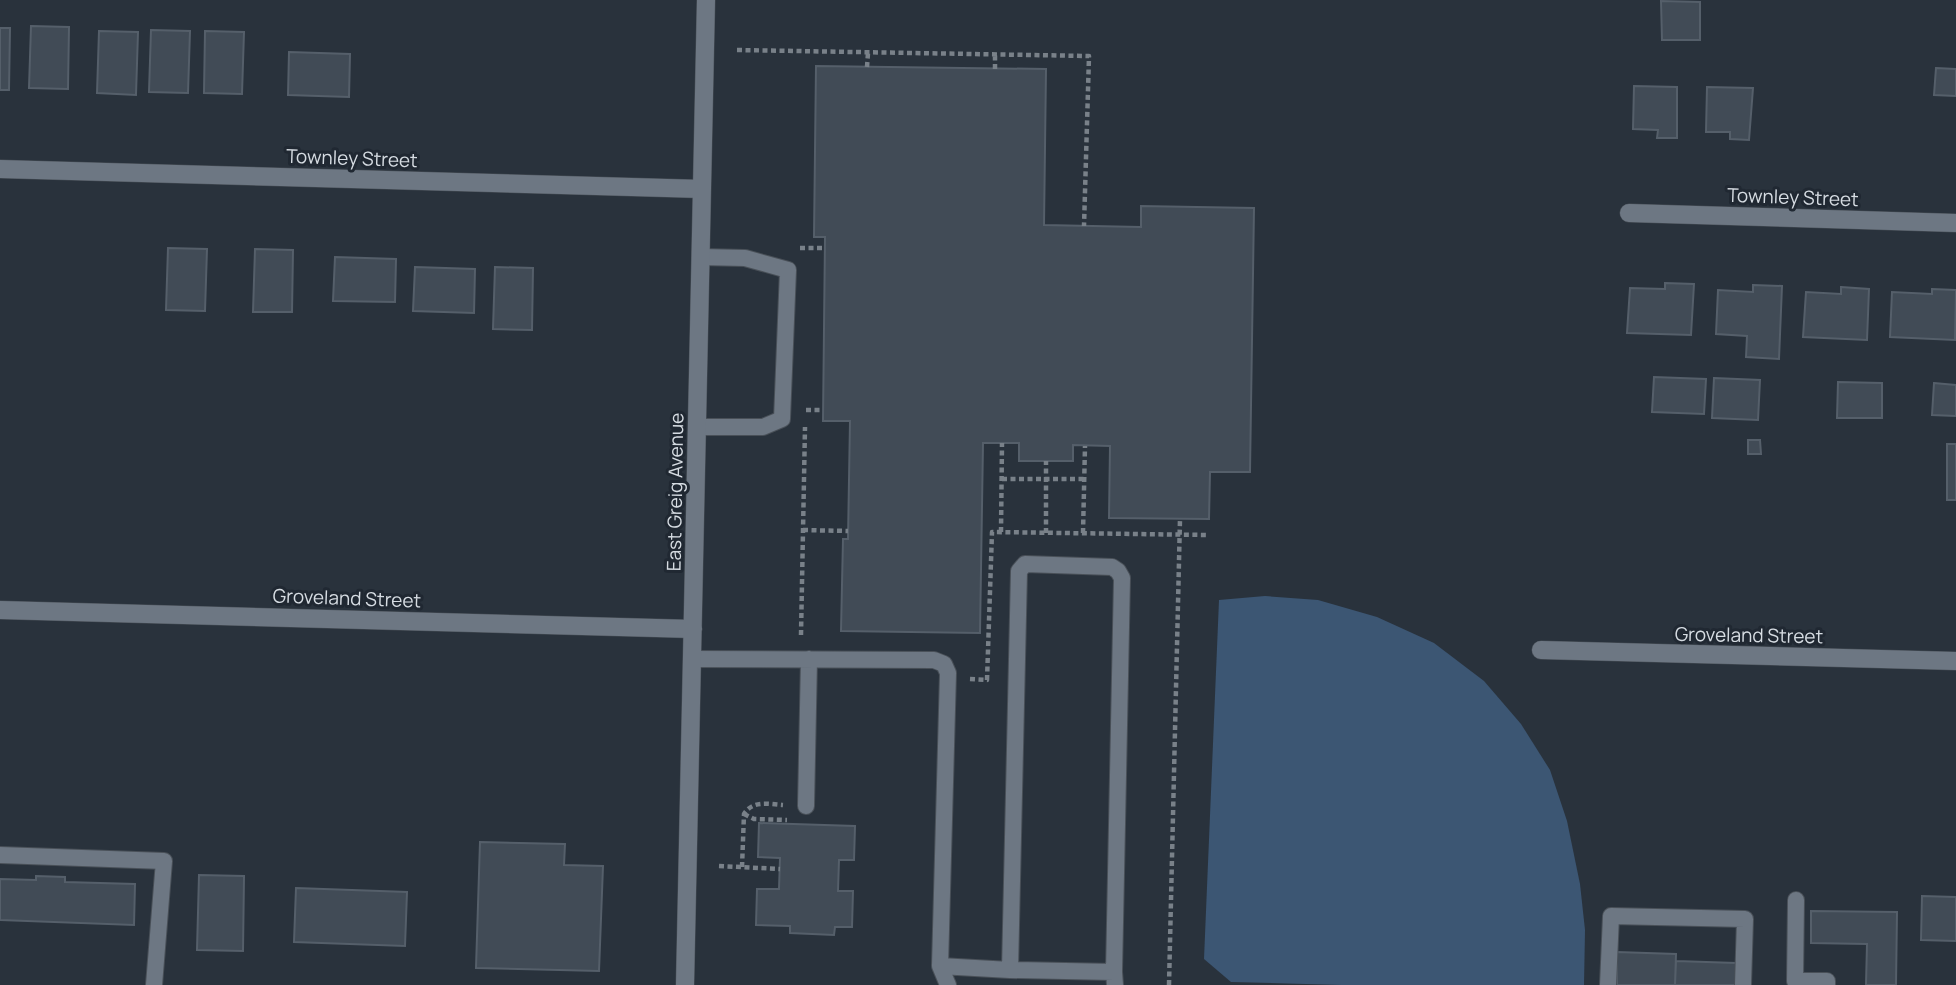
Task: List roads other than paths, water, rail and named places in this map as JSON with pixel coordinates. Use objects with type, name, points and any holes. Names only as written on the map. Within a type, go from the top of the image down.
[{"type":"street","name":"East Greig Avenue","points":[[685,985],[706,0]]},
{"type":"street","name":"Townley Street","points":[[0,169],[702,189]]},
{"type":"street","name":"Townley Street","points":[[1629,213],[1956,223]]},
{"type":"street","name":"Groveland Street","points":[[0,610],[693,629]]},
{"type":"street","name":"Groveland Street","points":[[1541,650],[1956,661]]},
{"type":"lane","points":[[698,427],[763,427],[782,419],[788,270],[745,258],[701,257]]},
{"type":"lane","points":[[940,965],[1114,979],[1122,578],[1112,567],[1025,564],[1019,570],[1010,970]]},
{"type":"lane","points":[[692,659],[934,660],[944,664],[948,673],[940,965],[948,985]]},
{"type":"lane","points":[[806,806],[809,659]]},
{"type":"lane","points":[[0,855],[164,861],[154,985]]},
{"type":"lane","points":[[1796,900],[1795,981],[1827,981],[1827,985]]},
{"type":"lane","points":[[1608,985],[1611,916],[1745,919],[1743,985]]}]
